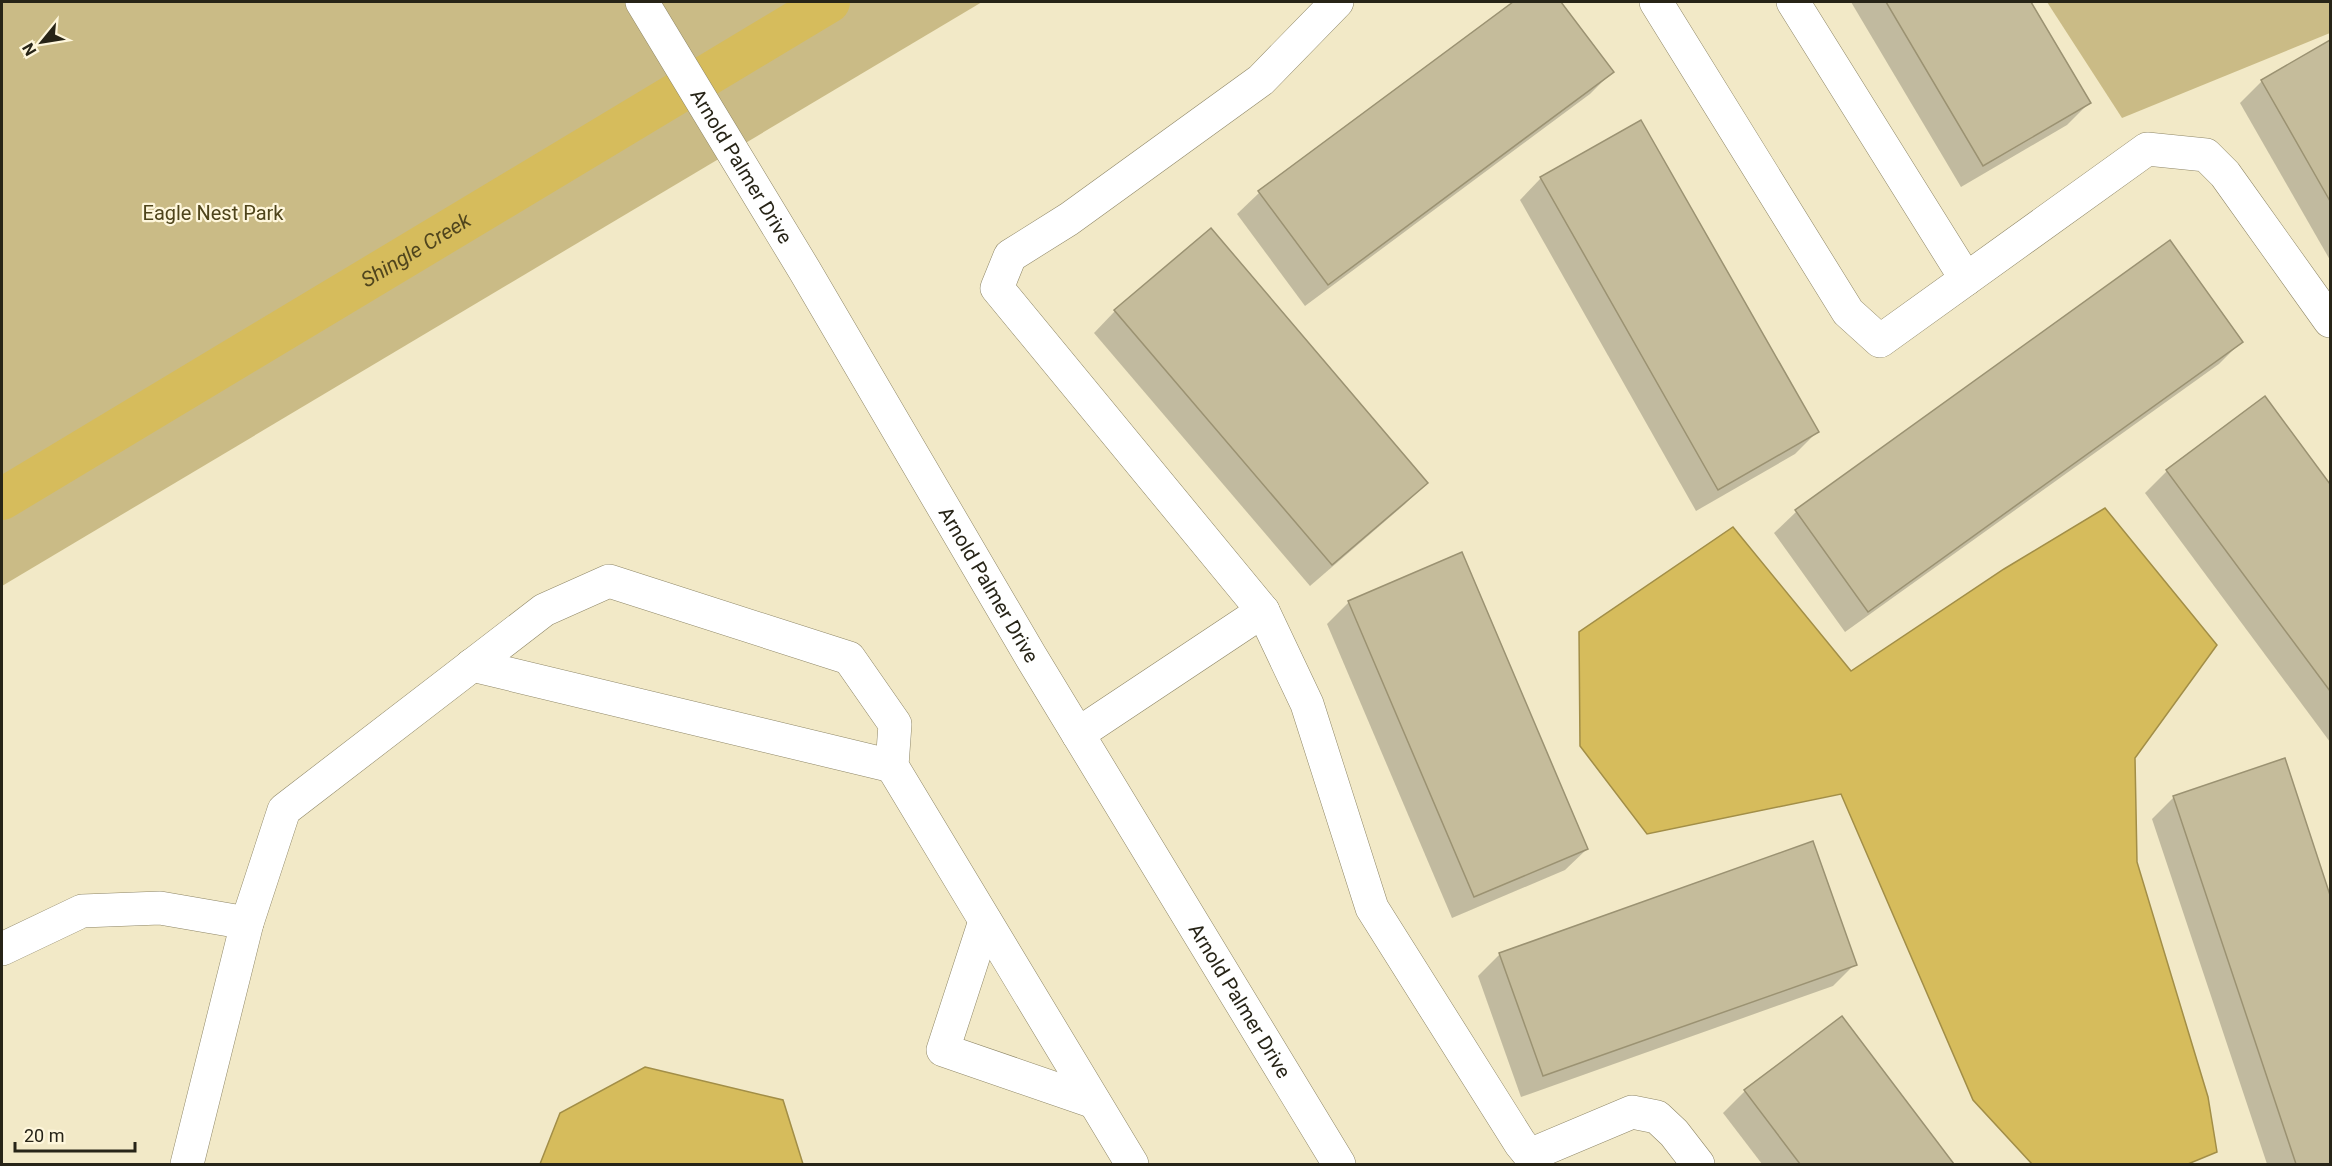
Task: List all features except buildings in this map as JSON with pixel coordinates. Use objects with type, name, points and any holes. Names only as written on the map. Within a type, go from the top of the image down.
[{"type":"street","name":"Arnold Palmer Drive","points":[[642,2],[805,271],[1078,734],[1339,1164]]},
{"type":"street","points":[[1337,2],[1262,80],[1069,219],[1010,256],[997,288],[1263,611],[1307,704],[1372,908],[1533,1160],[1632,1112],[1657,1117],[1674,1133],[1698,1164]]},
{"type":"street","points":[[1656,2],[1848,312],[1880,341],[2147,149],[2206,155],[2225,174],[2331,321]]},
{"type":"street","points":[[1793,2],[1966,279]]},
{"type":"street","points":[[187,1164],[247,923],[284,810],[544,610],[609,581],[849,658],[895,724],[892,766],[1132,1164]]},
{"type":"street","points":[[1078,734],[1263,611]]},
{"type":"street","points":[[472,665],[892,766]]},
{"type":"street","points":[[2,948],[82,911],[159,908],[247,923]]},
{"type":"street","points":[[985,921],[944,1050],[1094,1102]]},
{"type":"green space","name":"Eagle Nest Park","points":[[2,2],[982,2],[2,586]]},
{"type":"green space","points":[[2047,2],[2330,2],[2330,33],[2122,118]]},
{"type":"shaded area","points":[[2105,508],[2217,645],[2135,758],[2137,862],[2208,1097],[2217,1152],[2188,1164],[2032,1164],[1973,1100],[1841,794],[1647,834],[1580,746],[1579,632],[1733,527],[1851,671],[2004,569]]},
{"type":"shaded area","points":[[645,1067],[783,1100],[803,1164],[540,1164],[560,1113]]},
{"type":"waterway","name":"Shingle Creek","points":[[2,499],[829,2]]}]
